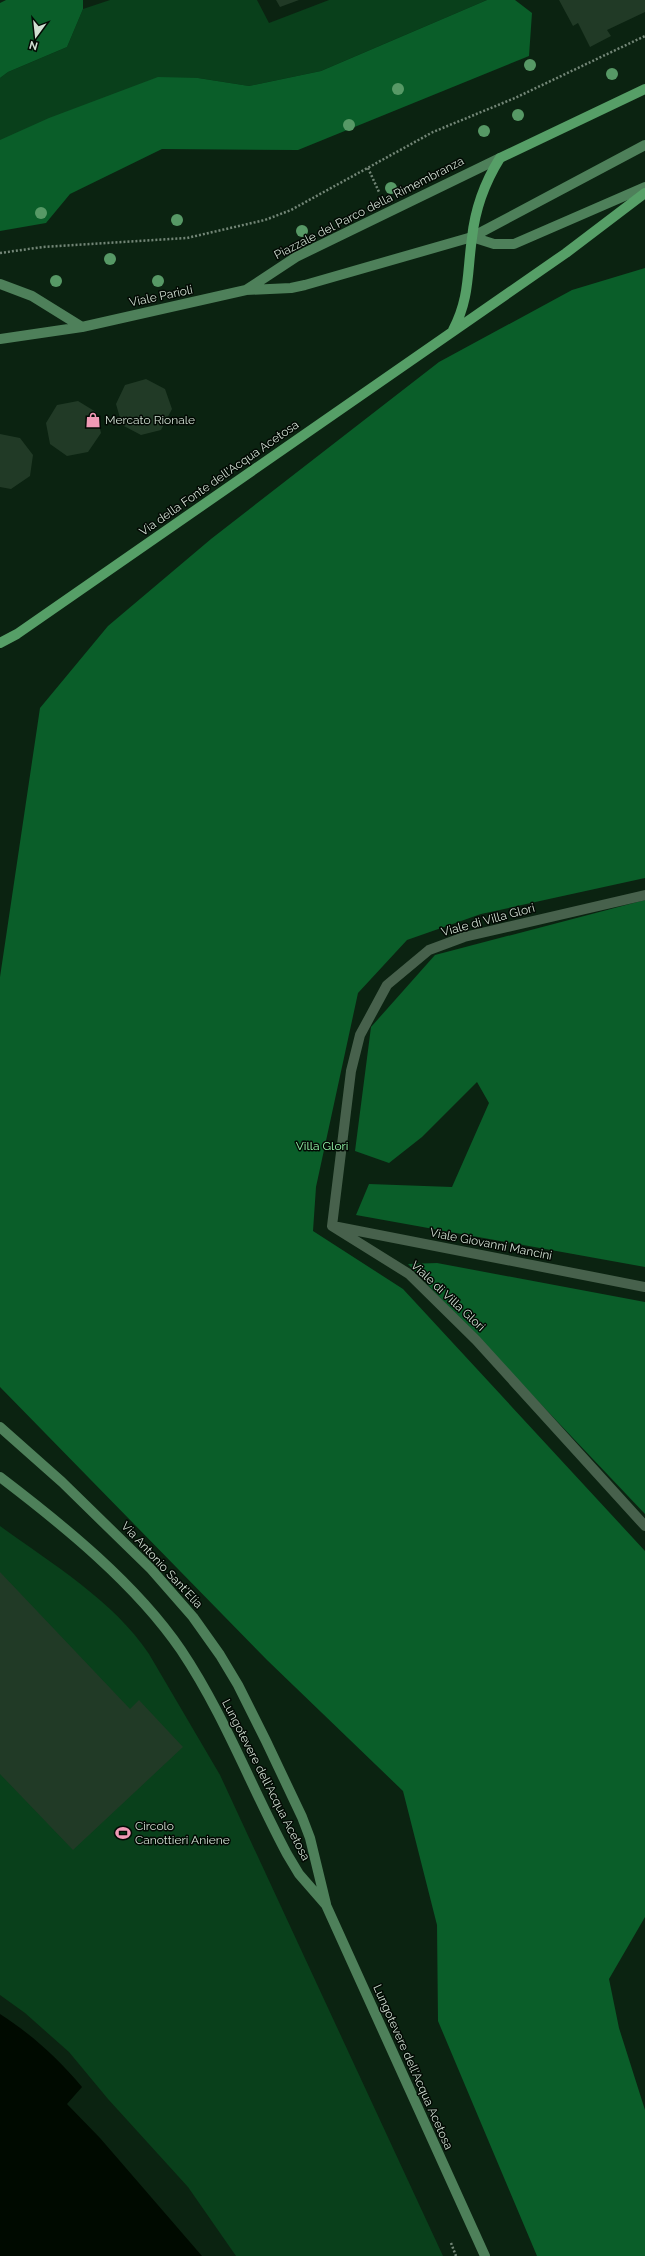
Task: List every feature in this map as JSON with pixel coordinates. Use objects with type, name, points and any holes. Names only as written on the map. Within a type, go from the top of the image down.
[{"type":"main road","name":"Piazzale del Parco della Rimembranza","points":[[246,290],[296,257],[645,89]]},
{"type":"main road","points":[[246,290],[291,288],[305,285],[472,237],[645,145]]},
{"type":"main road","points":[[452,331],[465,303],[472,237],[485,184],[500,158]]},
{"type":"main road","points":[[472,237],[494,244],[514,244],[645,187]]},
{"type":"main road","points":[[452,331],[566,253],[645,194]]},
{"type":"main road","points":[[0,284],[32,296],[82,327]]},
{"type":"main road","name":"Viale Parioli","points":[[0,339],[82,327],[246,290]]},
{"type":"main road","name":"Via della Fonte dell'Acqua Acetosa","points":[[0,643],[17,634],[452,331]]},
{"type":"main road","points":[[0,651],[17,634]]},
{"type":"main road","name":"Via Antonio Sant'Elia","points":[[0,1427],[62,1482],[160,1579],[193,1617],[220,1655],[259,1727],[302,1817],[310,1838],[326,1906]]},
{"type":"main road","name":"Lungotevere dell'Acqua Acetosa","points":[[0,1477],[60,1524],[129,1589],[171,1636],[193,1670],[218,1713],[287,1854],[300,1874],[326,1906],[485,2256]]},
{"type":"street","name":"Viale di Villa Glori","points":[[645,895],[464,937],[429,950],[387,985],[360,1035],[351,1071],[332,1226],[409,1274],[476,1340],[645,1526]]},
{"type":"street","name":"Viale Giovanni Mancini","points":[[332,1226],[645,1287]]},
{"type":"path","points":[[0,253],[43,247],[187,238],[242,226],[291,210],[433,132],[515,98],[645,36]]},
{"type":"path","points":[[368,168],[381,196]]},
{"type":"path","points":[[451,2243],[456,2256]]},
{"type":"green space","points":[[6,0],[83,0],[83,9],[67,47],[8,72],[0,78],[0,3]]},
{"type":"green space","points":[[110,0],[257,0],[269,23],[329,0],[487,0],[321,71],[249,86],[198,78],[0,141],[0,78],[8,72],[67,47],[83,9]]},
{"type":"green space","points":[[487,0],[515,0],[532,13],[529,56],[298,150],[162,149],[70,194],[46,223],[0,231],[0,140],[49,118],[158,77],[198,78],[249,86],[321,71]]},
{"type":"green space","name":"Villa Glori","points":[[645,268],[645,878],[481,914],[407,940],[358,993],[316,1187],[313,1231],[403,1289],[645,1551],[645,1917],[609,1979],[619,2028],[645,2110],[645,2256],[537,2256],[438,2021],[437,1925],[403,1791],[267,1660],[0,1387],[0,977],[40,708],[108,626],[211,539],[439,362],[572,290]]},
{"type":"green space","points":[[645,900],[645,1267],[356,1215],[369,1184],[452,1187],[489,1103],[477,1082],[422,1137],[389,1163],[355,1151],[371,1027],[435,955]]},
{"type":"green space","points":[[437,1263],[645,1302],[645,1514],[408,1264]]},
{"type":"green space","name":"Circolo Canottieri Aniene","points":[[0,1526],[100,1600],[135,1635],[149,1654],[220,1775],[443,2256],[236,2256],[188,2187],[108,2099],[69,2052],[25,2013],[0,1995]]},
{"type":"shaded area","points":[[0,2014],[44,2047],[82,2087],[67,2104],[100,2138],[202,2256],[0,2256]]},
{"type":"building","points":[[276,0],[299,0],[280,7]]},
{"type":"building","points":[[559,0],[645,0],[645,12],[607,30],[611,36],[590,47],[578,23],[573,26]]},
{"type":"building","points":[[146,379],[165,389],[172,409],[161,430],[141,435],[122,425],[116,404],[125,385]]},
{"type":"building","points":[[78,401],[96,412],[101,433],[88,452],[67,456],[50,444],[46,423],[57,405]]},
{"type":"building","points":[[0,434],[20,438],[33,455],[30,476],[11,489],[0,487]]},
{"type":"building","points":[[0,1572],[130,1709],[139,1700],[183,1747],[73,1850],[0,1774]]},
{"type":"place","name":"Mercato Rionale","points":[[93,420]]},
{"type":"place","name":"Circolo Canottieri Aniene","points":[[123,1833]]}]
